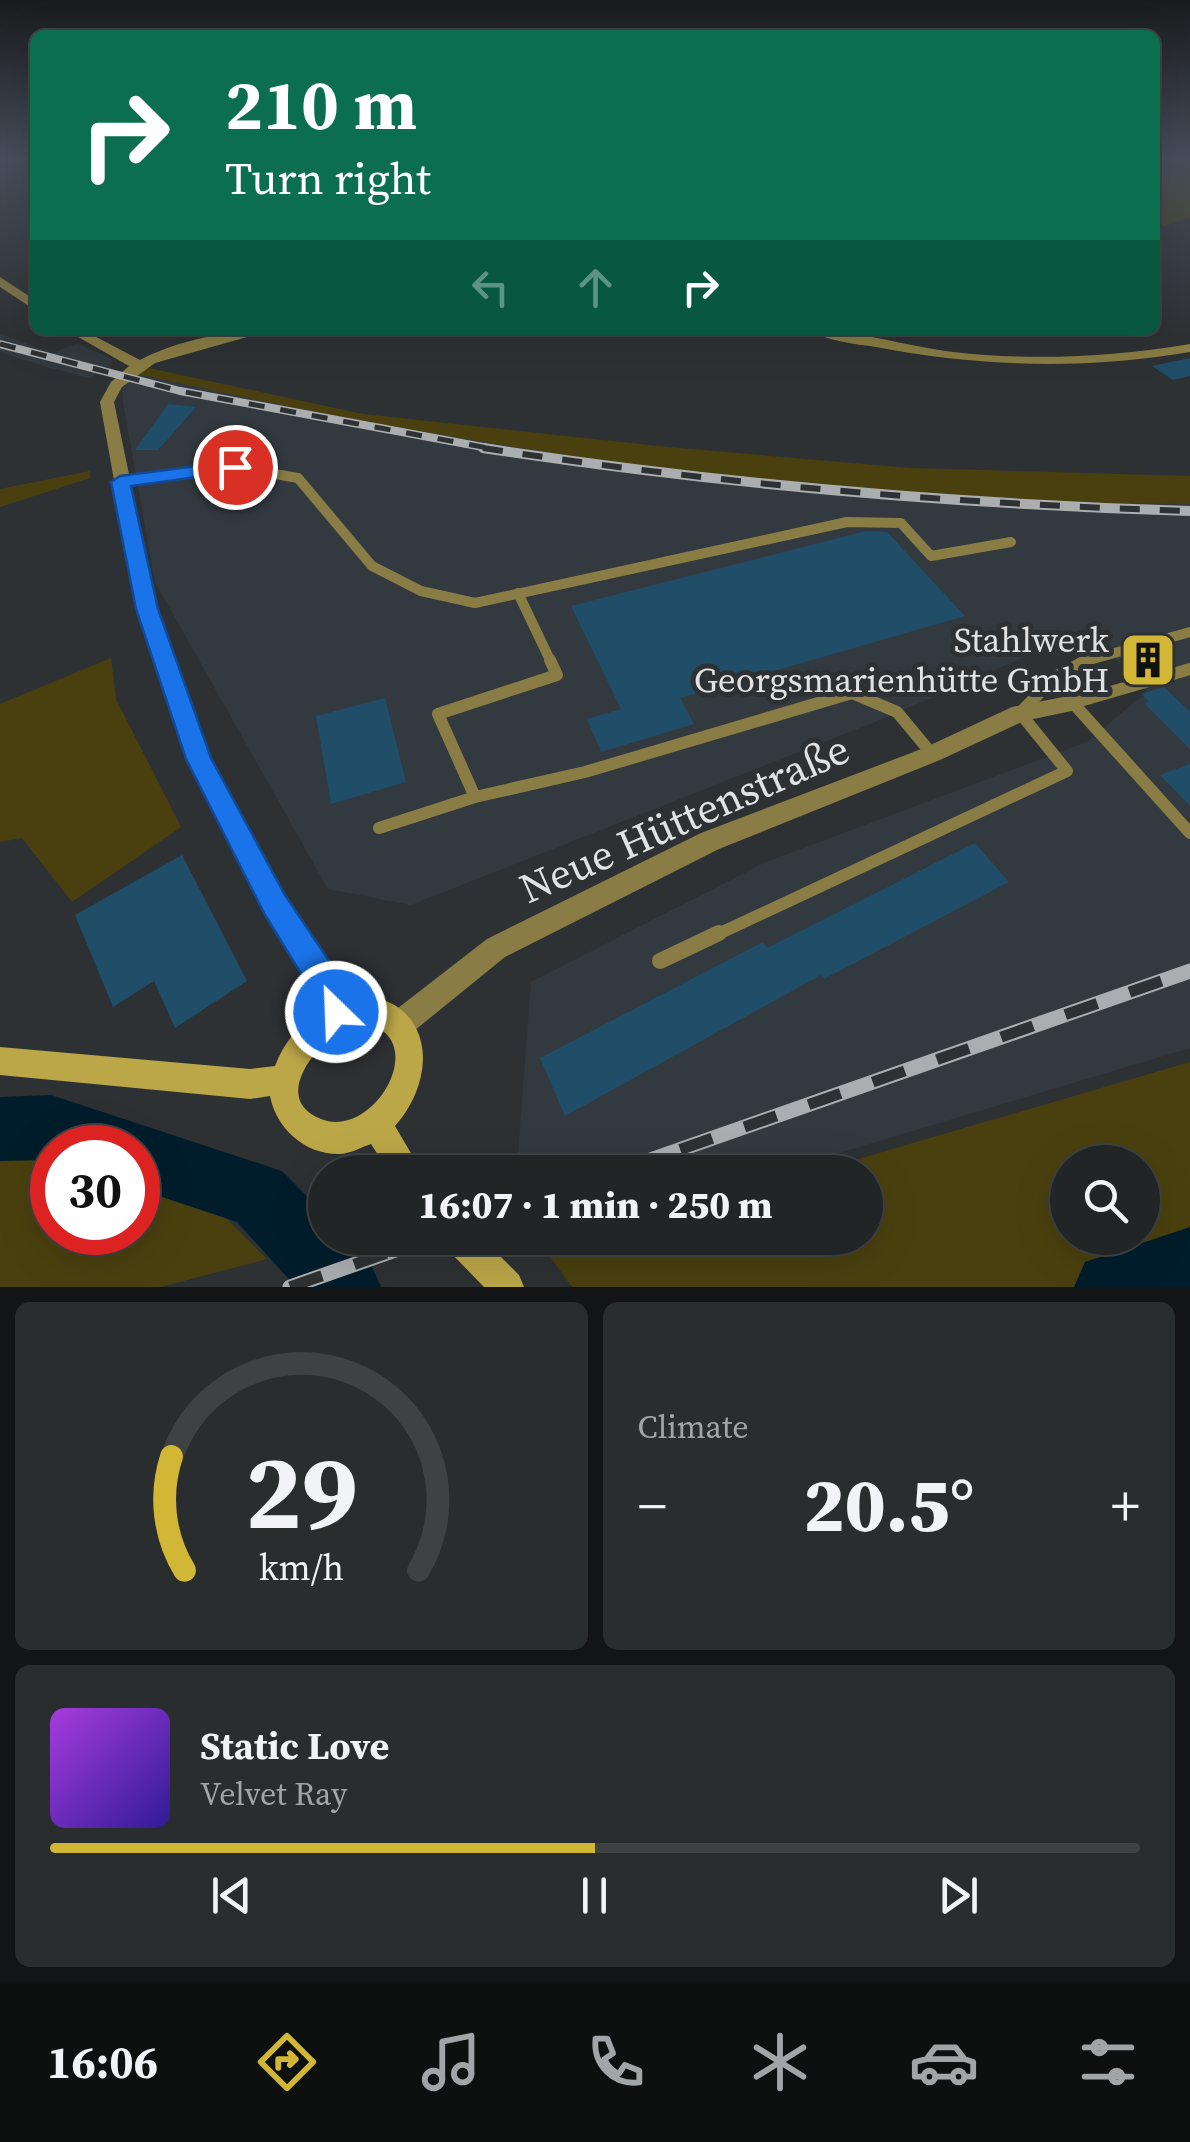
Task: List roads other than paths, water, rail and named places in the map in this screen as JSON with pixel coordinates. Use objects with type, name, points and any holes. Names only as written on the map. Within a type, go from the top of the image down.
[{"type":"street","points":[[0,281],[30,302]]},
{"type":"street","points":[[82,335],[136,364]]},
{"type":"street","points":[[246,335],[136,364],[111,387],[107,402],[147,609],[199,759],[275,905],[326,985],[336,1012]]},
{"type":"street","points":[[836,335],[895,350],[1032,362],[1149,356],[1190,348]]},
{"type":"street","name":"Neue Hüttenstraße","points":[[399,1025],[496,948],[710,842],[932,754],[1020,712],[1072,703]]},
{"type":"street","points":[[374,1008],[399,1025],[410,1047],[410,1067],[405,1088],[376,1124],[344,1136],[313,1132],[297,1119],[288,1101],[286,1080],[302,1039],[336,1012],[374,1008]]},
{"type":"street","points":[[0,1061],[250,1084],[286,1080]]},
{"type":"street","points":[[376,1124],[396,1155]]},
{"type":"street","points":[[477,1255],[508,1287]]},
{"type":"lane","points":[[120,482],[235,467],[298,478],[372,566],[400,582],[475,603],[847,522],[901,523],[931,556],[1011,542]]},
{"type":"lane","points":[[475,797],[438,714],[557,675],[518,593]]},
{"type":"lane","name":"Neue Hüttenstraße","points":[[1020,712],[1039,685],[1072,663],[1190,632]]},
{"type":"lane","name":"Neue Hüttenstraße","points":[[1072,703],[1190,669]]},
{"type":"lane","points":[[379,828],[475,797],[585,772],[852,693],[897,712],[932,754]]},
{"type":"lane","points":[[1072,703],[1190,833]]},
{"type":"lane","points":[[660,961],[1068,771],[1020,712]]},
{"type":"waterway","points":[[0,1129],[30,1128]]},
{"type":"waterway","points":[[160,1163],[258,1195],[345,1287]]},
{"type":"waterway","points":[[1110,1287],[1190,1262]]},
{"type":"railway","points":[[0,344],[180,391],[499,450]]},
{"type":"railway","points":[[483,448],[659,472],[836,490],[1190,511]]},
{"type":"railway","points":[[665,1155],[1190,971]]},
{"type":"railway","points":[[290,1287],[381,1255]]},
{"type":"place","name":"Stahlwerk Georgsmarienhütte GmbH","points":[[1148,660]]}]
